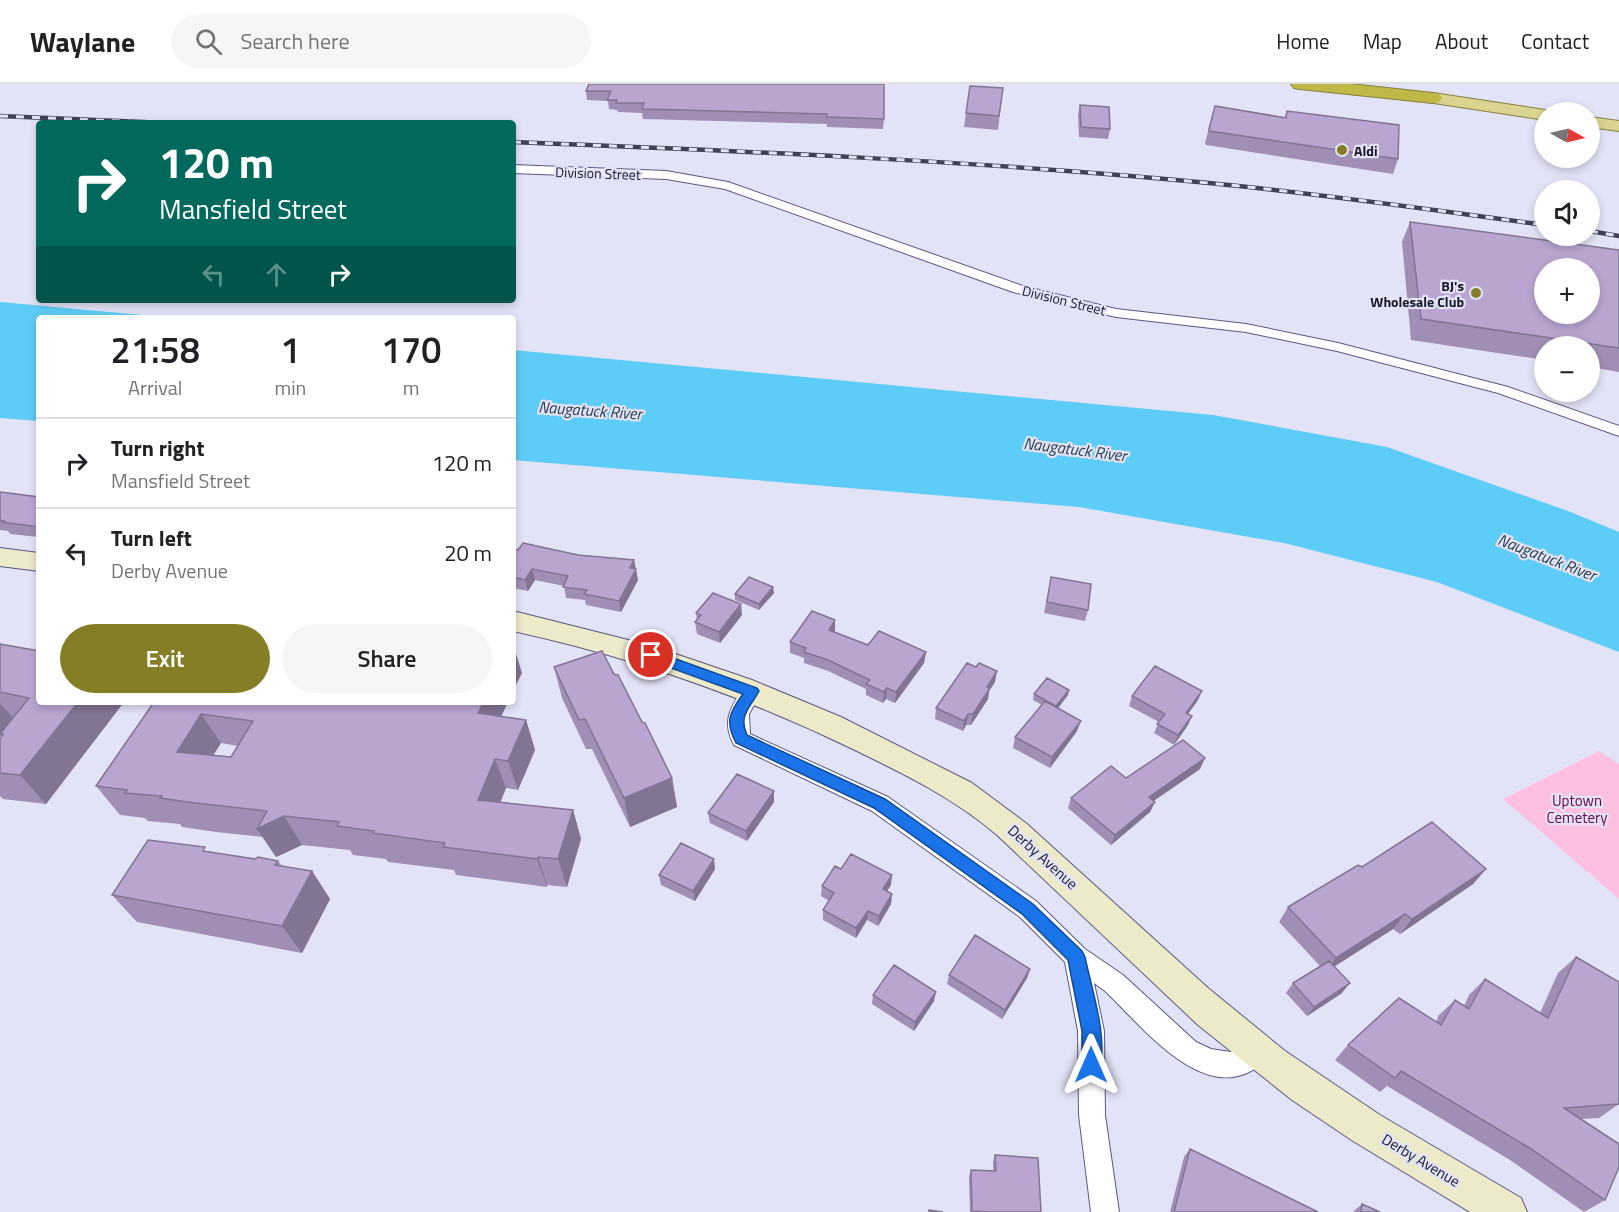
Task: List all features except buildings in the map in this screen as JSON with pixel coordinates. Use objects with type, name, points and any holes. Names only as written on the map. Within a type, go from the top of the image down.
[{"type":"highway","points":[[1300,84],[1433,98]]},
{"type":"highway","points":[[1347,84],[1433,98]]},
{"type":"main road","points":[[1433,98],[1534,113]]},
{"type":"main road","points":[[1600,123],[1619,126]]},
{"type":"main road","points":[[0,557],[36,562]]},
{"type":"main road","name":"Derby Avenue","points":[[516,622],[641,652],[752,691],[839,728],[926,771],[995,815],[1064,875],[1196,1000],[1257,1051],[1322,1099],[1507,1212]]},
{"type":"street","name":"Division Street","points":[[516,169],[666,176],[728,186],[1018,289],[1083,307],[1246,328],[1338,347],[1503,390],[1619,431]]},
{"type":"street","points":[[752,691],[740,709],[735,725],[741,739],[880,804],[1028,909],[1076,957],[1114,984],[1187,1051],[1198,1058],[1221,1064],[1239,1064],[1257,1051]]},
{"type":"street","points":[[1076,957],[1091,1031],[1092,1115],[1105,1212]]},
{"type":"green space","name":"Uptown Cemetery","points":[[1599,751],[1619,764],[1619,899],[1503,799]]},
{"type":"water","points":[[0,302],[142,315],[36,315],[36,421],[0,418]]},
{"type":"water","name":"Naugatuck River","points":[[516,350],[1213,415],[1387,447],[1568,511],[1619,532],[1619,652],[1437,582],[1284,543],[1079,507],[516,460]]},
{"type":"railway","points":[[0,116],[95,120]]},
{"type":"railway","points":[[516,142],[861,158],[1122,175],[1293,192],[1534,223]]},
{"type":"railway","points":[[1600,233],[1619,236]]},
{"type":"place","name":"Aldi","points":[[1342,150]]},
{"type":"place","name":"BJ's Wholesale Club","points":[[1476,293]]},
{"type":"route","points":[[651,655],[752,691],[740,709],[735,725],[741,739],[880,804],[1028,909],[1076,957],[1091,1031],[1091,1065]]}]
